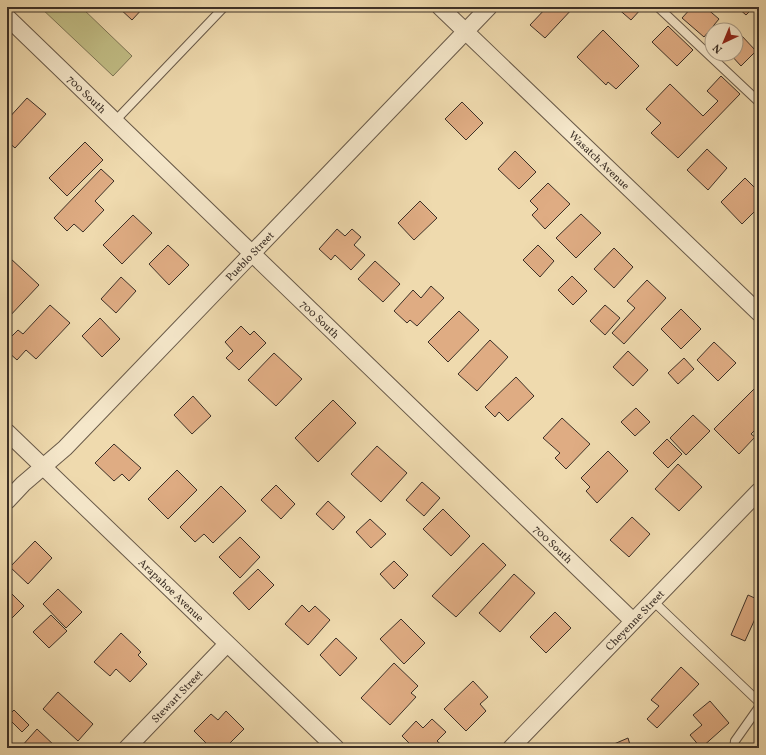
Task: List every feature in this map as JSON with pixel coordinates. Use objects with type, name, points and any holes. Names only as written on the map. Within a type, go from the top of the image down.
[{"type":"street","name":"Wasatch Avenue","points":[[440,7],[759,313]]},
{"type":"street","name":"Pueblo Street","points":[[7,501],[23,484],[65,448],[489,7]]},
{"type":"street","name":"700 South","points":[[7,17],[633,621]]},
{"type":"street","name":"Arapahoe Avenue","points":[[7,432],[336,748]]},
{"type":"street","name":"Cheyenne Street","points":[[511,748],[759,491]]},
{"type":"street","name":"Stewart Street","points":[[127,748],[227,644]]},
{"type":"lane","points":[[115,121],[224,7]]},
{"type":"lane","points":[[658,7],[759,102]]},
{"type":"lane","points":[[653,601],[759,702]]},
{"type":"lane","points":[[734,748],[735,741],[759,707]]},
{"type":"shaded area","points":[[40,7],[81,7],[132,56],[113,76]]},
{"type":"building","points":[[118,7],[144,7],[132,20]]},
{"type":"building","points":[[547,7],[574,7],[545,38],[530,25]]},
{"type":"building","points":[[616,7],[641,7],[642,8],[631,20]]},
{"type":"building","points":[[692,7],[705,7],[719,19],[716,22],[704,22],[704,37],[682,18]]},
{"type":"building","points":[[737,7],[754,7],[746,15]]},
{"type":"building","points":[[668,26],[693,50],[677,66],[652,42]]},
{"type":"building","points":[[603,30],[639,66],[616,89],[608,82],[606,85],[577,57]]},
{"type":"building","points":[[744,38],[756,51],[741,66],[737,62],[744,62]]},
{"type":"building","points":[[721,76],[740,94],[678,158],[651,133],[661,123],[646,109],[670,84],[703,116],[718,101],[707,91]]},
{"type":"building","points":[[27,98],[46,114],[15,148],[7,141],[7,120]]},
{"type":"building","points":[[462,102],[483,123],[466,140],[445,119]]},
{"type":"building","points":[[85,142],[103,160],[67,196],[49,178]]},
{"type":"building","points":[[707,149],[727,168],[708,190],[687,170]]},
{"type":"building","points":[[515,151],[536,172],[519,189],[498,169]]},
{"type":"building","points":[[101,169],[114,181],[95,201],[104,210],[83,232],[74,224],[67,231],[54,218]]},
{"type":"building","points":[[745,178],[759,192],[759,207],[742,224],[721,202]]},
{"type":"building","points":[[548,183],[570,204],[545,229],[532,215],[538,209],[530,201]]},
{"type":"building","points":[[420,201],[437,218],[414,240],[398,223]]},
{"type":"building","points":[[581,214],[601,233],[576,258],[556,238]]},
{"type":"building","points":[[133,215],[152,233],[122,264],[103,245]]},
{"type":"building","points":[[337,229],[345,236],[352,229],[361,237],[354,245],[365,255],[351,270],[335,255],[331,260],[319,249]]},
{"type":"building","points":[[168,245],[189,265],[169,285],[149,264]]},
{"type":"building","points":[[538,245],[554,261],[540,277],[523,260]]},
{"type":"building","points":[[614,248],[633,267],[614,288],[594,269]]},
{"type":"building","points":[[10,258],[39,285],[7,319],[7,261]]},
{"type":"building","points":[[375,261],[400,284],[383,302],[358,279]]},
{"type":"building","points":[[572,276],[587,291],[573,305],[558,290]]},
{"type":"building","points":[[121,277],[136,291],[116,313],[101,299]]},
{"type":"building","points":[[647,280],[666,298],[624,344],[612,333],[635,308],[627,301]]},
{"type":"building","points":[[431,286],[444,298],[417,326],[410,320],[407,323],[394,311],[413,290],[421,298]]},
{"type":"building","points":[[50,305],[70,323],[36,359],[26,350],[17,360],[7,351],[7,341],[18,330],[23,334]]},
{"type":"building","points":[[605,305],[620,318],[605,335],[590,321]]},
{"type":"building","points":[[681,309],[701,329],[681,349],[661,329]]},
{"type":"building","points":[[459,311],[479,330],[448,362],[428,342]]},
{"type":"building","points":[[100,318],[120,339],[102,357],[82,336]]},
{"type":"building","points":[[241,326],[250,335],[254,331],[266,343],[239,370],[226,358],[233,351],[225,342]]},
{"type":"building","points":[[490,340],[508,357],[477,391],[458,374]]},
{"type":"building","points":[[714,342],[736,363],[718,381],[697,360]]},
{"type":"building","points":[[628,351],[648,370],[633,386],[613,367]]},
{"type":"building","points":[[274,353],[302,379],[276,406],[248,380]]},
{"type":"building","points":[[684,358],[694,369],[678,384],[668,373]]},
{"type":"building","points":[[516,377],[534,396],[508,421],[499,412],[495,417],[485,407]]},
{"type":"building","points":[[759,384],[759,426],[751,434],[755,437],[739,454],[714,429]]},
{"type":"building","points":[[193,396],[211,416],[192,434],[174,415]]},
{"type":"building","points":[[333,400],[356,423],[318,462],[295,438]]},
{"type":"building","points":[[636,408],[650,422],[635,436],[621,422]]},
{"type":"building","points":[[693,415],[710,431],[686,455],[670,438]]},
{"type":"building","points":[[562,418],[590,444],[566,469],[555,458],[560,453],[543,438]]},
{"type":"building","points":[[667,439],[682,454],[668,468],[653,453]]},
{"type":"building","points":[[114,444],[141,468],[129,481],[122,474],[114,481],[95,463]]},
{"type":"building","points":[[377,446],[407,473],[381,502],[351,474]]},
{"type":"building","points":[[608,451],[628,471],[597,503],[586,491],[590,487],[581,478]]},
{"type":"building","points":[[678,464],[702,487],[679,511],[655,489]]},
{"type":"building","points":[[177,470],[197,490],[168,519],[148,499]]},
{"type":"building","points":[[422,482],[440,498],[424,516],[406,500]]},
{"type":"building","points":[[276,485],[295,504],[281,519],[261,500]]},
{"type":"building","points":[[221,486],[246,511],[213,543],[204,534],[195,542],[180,527]]},
{"type":"building","points":[[328,501],[345,517],[333,530],[316,514]]},
{"type":"building","points":[[443,509],[470,536],[451,556],[423,529]]},
{"type":"building","points":[[632,517],[650,534],[629,557],[610,540]]},
{"type":"building","points":[[370,519],[386,534],[371,548],[356,532]]},
{"type":"building","points":[[240,537],[260,557],[240,578],[219,557]]},
{"type":"building","points":[[35,541],[52,558],[28,584],[10,567]]},
{"type":"building","points":[[483,543],[506,565],[456,617],[432,596]]},
{"type":"building","points":[[394,561],[408,575],[394,589],[380,574]]},
{"type":"building","points":[[258,569],[274,585],[249,610],[233,593]]},
{"type":"building","points":[[514,574],[535,593],[500,632],[479,613]]},
{"type":"building","points":[[7,589],[24,606],[7,623]]},
{"type":"building","points":[[58,589],[82,612],[66,628],[43,604]]},
{"type":"building","points":[[748,595],[759,600],[759,610],[745,641],[731,635]]},
{"type":"building","points":[[302,605],[309,612],[315,606],[330,620],[308,645],[285,624]]},
{"type":"building","points":[[555,612],[571,628],[546,653],[530,637]]},
{"type":"building","points":[[51,615],[67,631],[49,648],[33,632]]},
{"type":"building","points":[[401,619],[425,643],[404,664],[380,639]]},
{"type":"building","points":[[121,633],[141,652],[138,655],[147,664],[130,682],[116,669],[110,676],[94,662]]},
{"type":"building","points":[[336,638],[357,658],[340,676],[320,655]]},
{"type":"building","points":[[394,663],[418,686],[411,693],[416,697],[390,725],[361,698]]},
{"type":"building","points":[[681,667],[699,684],[657,728],[647,719],[659,706],[651,700]]},
{"type":"building","points":[[473,681],[488,697],[480,704],[486,711],[466,731],[444,709]]},
{"type":"building","points":[[58,692],[93,724],[78,741],[43,709]]},
{"type":"building","points":[[710,701],[729,723],[701,748],[690,735],[702,725],[693,715]]},
{"type":"building","points":[[14,710],[29,725],[22,732],[7,717]]},
{"type":"building","points":[[226,711],[244,729],[225,748],[211,748],[194,731],[211,714],[218,720]]},
{"type":"building","points":[[432,719],[446,732],[437,741],[445,748],[414,748],[402,736],[416,721],[423,728]]},
{"type":"building","points":[[37,729],[57,748],[22,748],[21,747]]},
{"type":"building","points":[[628,738],[631,748],[616,748],[614,744]]}]
